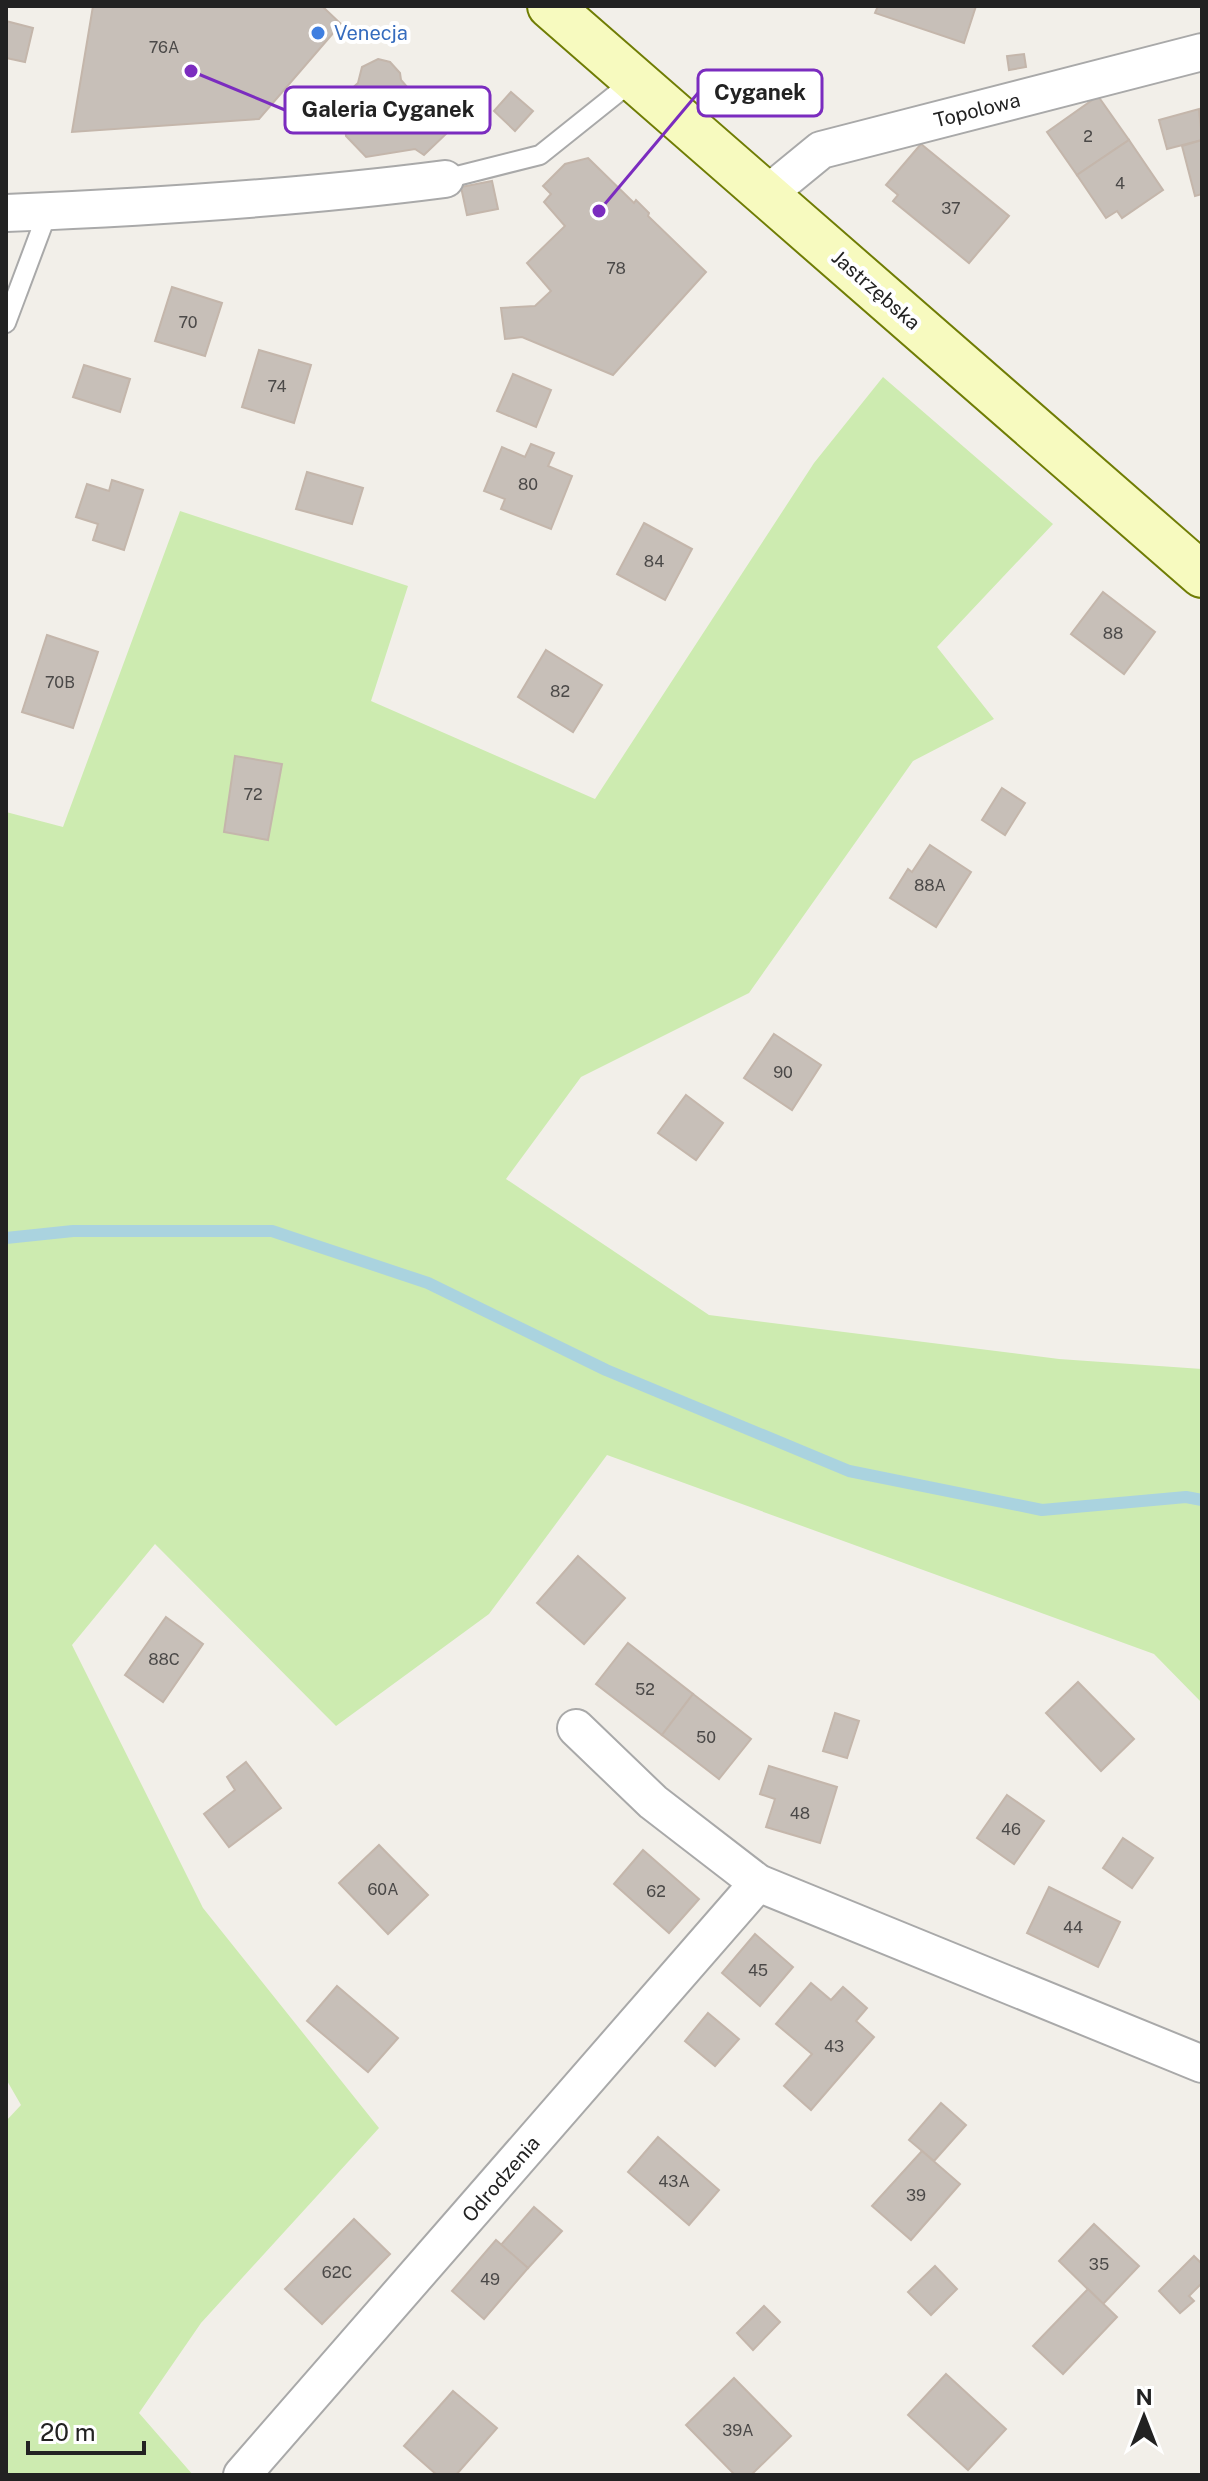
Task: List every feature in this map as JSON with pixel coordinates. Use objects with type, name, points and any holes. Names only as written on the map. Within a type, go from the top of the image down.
[{"type":"main road","name":"Jastrzębska","points":[[550,6],[1202,575]]},
{"type":"street","name":"Topolowa","points":[[766,195],[821,150],[1202,52]]},
{"type":"street","points":[[6,213],[168,207],[333,194],[445,179]]},
{"type":"street","points":[[576,1728],[653,1802],[758,1883],[1202,2064]]},
{"type":"street","name":"Odrodzenia","points":[[242,2475],[758,1883]]},
{"type":"lane","points":[[445,179],[540,155],[635,79]]},
{"type":"lane","points":[[6,323],[48,211]]},
{"type":"green space","points":[[883,377],[1053,524],[937,647],[994,719],[913,761],[749,993],[581,1077],[506,1179],[709,1315],[1059,1359],[1202,1369],[1202,1703],[1154,1654],[607,1455],[489,1614],[336,1726],[155,1544],[72,1645],[203,1908],[379,2128],[201,2323],[139,2413],[193,2475],[6,2475],[6,2121],[21,2105],[6,2079],[6,812],[63,827],[180,511],[408,586],[371,701],[595,799],[814,463]]},
{"type":"building","points":[[93,6],[322,6],[341,24],[259,119],[72,132]]},
{"type":"building","points":[[878,6],[976,6],[964,43],[875,13]]},
{"type":"building","points":[[6,21],[33,28],[25,62],[6,58]]},
{"type":"building","points":[[1024,54],[1026,67],[1009,70],[1007,56]]},
{"type":"building","points":[[378,59],[390,62],[400,73],[401,80],[447,133],[424,155],[415,149],[366,157],[346,136],[344,116],[338,101],[358,83],[362,67]]},
{"type":"building","points":[[511,92],[533,111],[515,131],[494,111]]},
{"type":"building","points":[[1098,96],[1129,140],[1077,175],[1047,132]]},
{"type":"building","points":[[1199,109],[1202,140],[1167,149],[1159,120]]},
{"type":"building","points":[[1129,140],[1163,190],[1122,218],[1117,211],[1106,218],[1077,175]]},
{"type":"building","points":[[1202,140],[1202,194],[1195,196],[1182,146]]},
{"type":"building","points":[[921,144],[1009,216],[969,263],[893,201],[898,195],[886,185]]},
{"type":"building","points":[[588,158],[634,203],[636,200],[649,213],[648,216],[706,272],[613,375],[522,337],[505,339],[501,308],[535,306],[551,291],[527,263],[565,226],[544,202],[551,194],[543,186],[565,164]]},
{"type":"building","points":[[492,181],[498,209],[467,215],[461,187]]},
{"type":"building","points":[[172,287],[222,303],[205,356],[155,341]]},
{"type":"building","points":[[259,350],[311,365],[294,423],[242,407]]},
{"type":"building","points":[[84,365],[130,379],[120,412],[73,397]]},
{"type":"building","points":[[513,374],[551,390],[536,427],[497,411]]},
{"type":"building","points":[[531,444],[554,453],[548,466],[572,476],[551,529],[501,509],[505,499],[484,491],[502,447],[525,457]]},
{"type":"building","points":[[307,472],[363,488],[352,524],[296,509]]},
{"type":"building","points":[[112,480],[143,490],[124,550],[93,540],[98,524],[76,517],[87,484],[109,491]]},
{"type":"building","points":[[644,523],[692,549],[665,600],[617,574]]},
{"type":"building","points":[[1103,592],[1155,632],[1124,674],[1071,634]]},
{"type":"building","points":[[47,635],[98,652],[73,728],[22,712]]},
{"type":"building","points":[[546,650],[602,685],[573,732],[518,697]]},
{"type":"building","points":[[235,756],[282,764],[268,840],[224,832]]},
{"type":"building","points":[[1002,788],[1025,803],[1005,835],[982,820]]},
{"type":"building","points":[[930,845],[971,872],[936,927],[890,898],[908,869],[912,872]]},
{"type":"building","points":[[774,1034],[821,1065],[792,1110],[744,1078]]},
{"type":"building","points":[[686,1095],[723,1123],[696,1160],[658,1133]]},
{"type":"building","points":[[578,1556],[625,1598],[584,1644],[537,1603]]},
{"type":"building","points":[[166,1617],[203,1644],[163,1702],[125,1675]]},
{"type":"building","points":[[628,1643],[693,1694],[662,1735],[596,1684]]},
{"type":"building","points":[[1078,1682],[1134,1739],[1101,1771],[1046,1713]]},
{"type":"building","points":[[693,1694],[751,1739],[719,1779],[662,1735]]},
{"type":"building","points":[[835,1713],[859,1721],[847,1758],[823,1751]]},
{"type":"building","points":[[246,1762],[281,1808],[229,1847],[204,1814],[235,1790],[227,1777]]},
{"type":"building","points":[[769,1766],[837,1787],[820,1843],[766,1827],[775,1799],[760,1794]]},
{"type":"building","points":[[1007,1795],[1044,1821],[1014,1864],[977,1838]]},
{"type":"building","points":[[1123,1838],[1153,1858],[1132,1888],[1103,1868]]},
{"type":"building","points":[[379,1845],[428,1895],[388,1934],[339,1883]]},
{"type":"building","points":[[643,1850],[699,1899],[669,1933],[614,1884]]},
{"type":"building","points":[[1049,1887],[1120,1922],[1098,1967],[1027,1933]]},
{"type":"building","points":[[755,1934],[793,1967],[760,2006],[722,1973]]},
{"type":"building","points":[[811,1983],[831,2000],[843,1987],[867,2008],[856,2021],[874,2037],[811,2110],[784,2086],[812,2054],[776,2024]]},
{"type":"building","points":[[337,1986],[398,2038],[368,2072],[307,2021]]},
{"type":"building","points":[[708,2013],[739,2039],[715,2066],[685,2041]]},
{"type":"building","points":[[941,2103],[966,2125],[934,2161],[909,2140]]},
{"type":"building","points":[[658,2137],[719,2190],[689,2225],[628,2172]]},
{"type":"building","points":[[922,2151],[960,2184],[911,2240],[872,2206]]},
{"type":"building","points":[[534,2207],[562,2231],[528,2268],[501,2245]]},
{"type":"building","points":[[354,2219],[390,2254],[322,2324],[285,2289]]},
{"type":"building","points":[[1094,2224],[1139,2266],[1103,2304],[1059,2261]]},
{"type":"building","points":[[496,2240],[528,2268],[484,2319],[452,2291]]},
{"type":"building","points":[[1194,2256],[1202,2264],[1202,2283],[1189,2296],[1194,2301],[1180,2313],[1159,2291]]},
{"type":"building","points":[[935,2266],[957,2289],[931,2315],[908,2292]]},
{"type":"building","points":[[1088,2289],[1117,2317],[1063,2374],[1033,2346]]},
{"type":"building","points":[[764,2306],[780,2322],[753,2350],[737,2333]]},
{"type":"building","points":[[946,2374],[1006,2429],[968,2470],[908,2415]]},
{"type":"building","points":[[734,2378],[791,2436],[751,2475],[735,2475],[686,2425]]},
{"type":"building","points":[[453,2391],[497,2428],[456,2475],[437,2475],[404,2446]]},
{"type":"waterway","points":[[6,1238],[73,1231],[272,1231],[428,1283],[606,1370],[849,1471],[1042,1510],[1186,1497],[1202,1500]]},
{"type":"place","name":"Venecja","points":[[318,33]]},
{"type":"place","name":"Galeria Cyganek","points":[[191,71]]},
{"type":"place","name":"Cyganek","points":[[599,211]]}]
